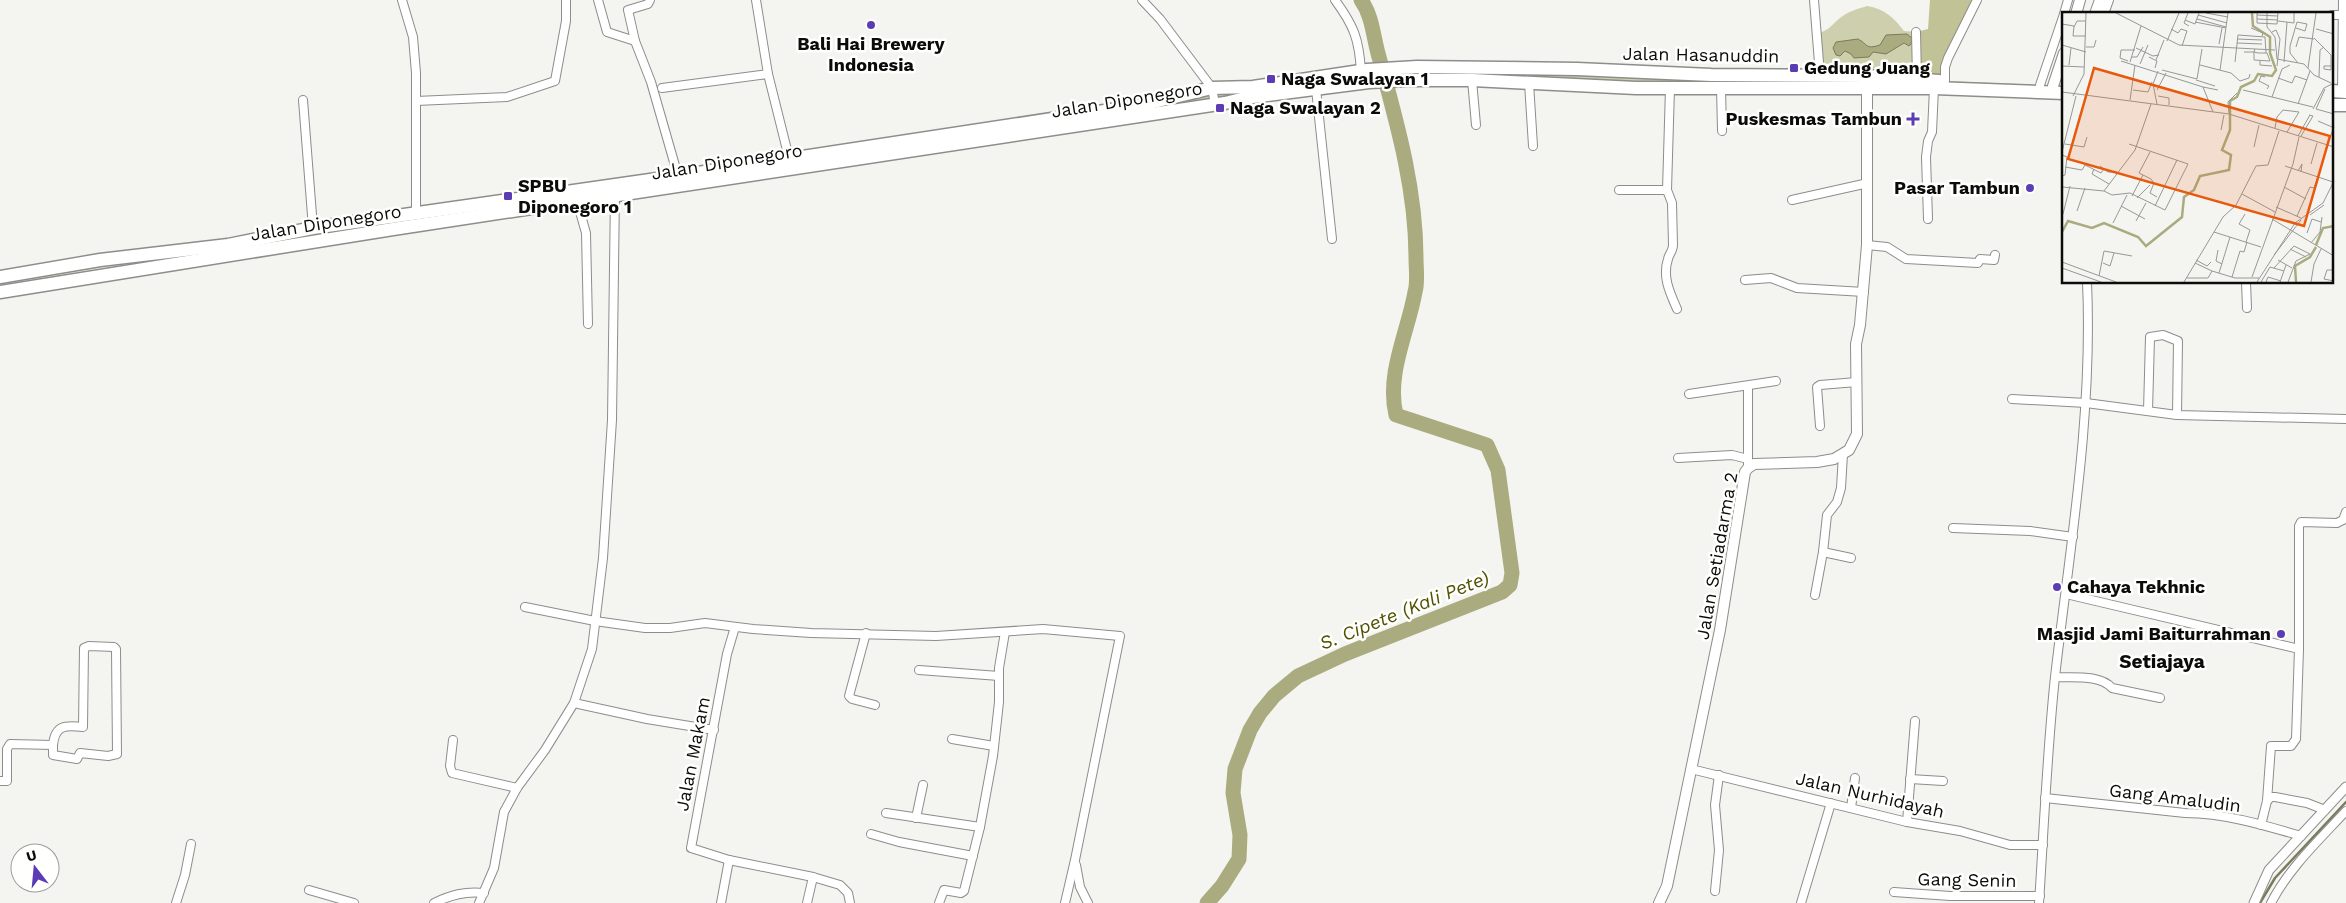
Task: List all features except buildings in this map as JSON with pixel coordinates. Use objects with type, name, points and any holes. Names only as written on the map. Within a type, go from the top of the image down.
[{"type":"highway","name":"Jalan Hasanuddin","points":[[1366,74],[1577,69],[1711,75],[1820,75],[1917,78],[1940,84],[2055,88]]},
{"type":"highway","name":"Jalan Diponegoro","points":[[0,292],[576,197],[1215,104],[1366,74]]},
{"type":"highway","name":"Jalan Hasanuddin","points":[[1412,74],[1472,80],[1670,88],[1867,87],[1940,84],[2055,88]]},
{"type":"highway","name":"Jalan Diponegoro","points":[[615,191],[678,176],[788,158],[1136,106],[1212,88],[1315,83]]},
{"type":"highway","name":"Jalan Diponegoro","points":[[0,277],[100,260],[228,245],[313,228],[416,213],[576,197]]},
{"type":"main road","points":[[2096,12],[2100,0]]},
{"type":"main road","points":[[2055,88],[2062,61]]},
{"type":"main road","points":[[1843,454],[1855,441],[1857,434],[1856,344],[1864,292],[1867,245],[1867,87]]},
{"type":"main road","name":"Jalan Setiadarma 2","points":[[1659,903],[1666,886],[1720,630],[1744,476],[1748,463],[1817,462],[1834,459],[1843,454]]},
{"type":"street","points":[[402,0],[412,37],[416,101],[416,213]]},
{"type":"street","points":[[416,101],[507,97],[555,81],[566,21],[566,0]]},
{"type":"street","points":[[600,0],[607,32],[635,41]]},
{"type":"street","points":[[650,0],[648,4],[628,10],[635,41],[650,82],[678,176]]},
{"type":"street","points":[[756,0],[768,74],[788,158]]},
{"type":"street","points":[[1142,0],[1160,19],[1212,88],[1215,104]]},
{"type":"street","points":[[1335,0],[1357,35],[1366,74]]},
{"type":"street","points":[[1814,0],[1820,75]]},
{"type":"street","points":[[1928,220],[1926,157],[1940,84],[1948,58],[1977,0]]},
{"type":"street","points":[[2105,12],[2109,0]]},
{"type":"street","points":[[2340,92],[2342,0]]},
{"type":"street","points":[[2334,15],[2342,15]]},
{"type":"street","points":[[2055,88],[2062,30]]},
{"type":"street","points":[[1916,32],[1917,78]]},
{"type":"street","points":[[662,88],[768,74]]},
{"type":"street","points":[[1472,80],[1476,125]]},
{"type":"street","points":[[1315,83],[1332,239]]},
{"type":"street","points":[[1529,83],[1533,146]]},
{"type":"street","points":[[1670,88],[1668,190],[1672,203],[1674,237],[1665,277],[1676,309]]},
{"type":"street","points":[[1721,88],[1722,131]]},
{"type":"street","points":[[303,100],[313,228]]},
{"type":"street","points":[[1792,200],[1868,184]]},
{"type":"street","points":[[1619,190],[1668,190]]},
{"type":"street","points":[[479,903],[494,868],[504,812],[517,788],[545,750],[574,703],[592,648],[603,558],[612,420],[615,191]]},
{"type":"street","points":[[576,197],[586,233],[588,324]]},
{"type":"street","points":[[1867,245],[1887,247],[1906,259],[1978,263],[1980,259],[1994,260],[1995,255]]},
{"type":"street","points":[[1745,280],[1771,278],[1797,288],[1864,292]]},
{"type":"street","points":[[2039,899],[2045,798],[2056,677],[2073,537],[2086,403],[2089,360],[2087,284]]},
{"type":"street","points":[[2246,284],[2248,308]]},
{"type":"street","points":[[2148,411],[2150,337],[2163,336],[2178,341],[2177,415]]},
{"type":"street","points":[[1689,394],[1776,381]]},
{"type":"street","points":[[1820,426],[1817,387],[1820,385],[1857,382]]},
{"type":"street","points":[[1678,458],[1732,454],[1748,463],[1748,386]]},
{"type":"street","points":[[2012,399],[2086,403],[2177,415],[2311,420],[2346,419]]},
{"type":"street","points":[[1815,595],[1823,552],[1826,514],[1837,502],[1843,454]]},
{"type":"street","points":[[2261,825],[2267,801],[2271,746],[2292,746],[2296,739],[2299,650],[2299,523],[2337,523],[2343,520],[2346,512]]},
{"type":"street","points":[[1953,528],[2030,531],[2073,537]]},
{"type":"street","points":[[1823,552],[1851,558]]},
{"type":"street","points":[[2066,594],[2299,650]]},
{"type":"street","points":[[525,607],[596,621],[645,628],[670,628],[704,623],[802,632],[936,636],[1057,629],[1120,636],[1065,903]]},
{"type":"street","name":"Jalan Makam","points":[[735,627],[727,654],[714,730],[690,846],[692,849],[729,860],[813,877],[840,885],[848,893],[850,903]]},
{"type":"street","points":[[939,903],[944,890],[961,893],[964,891],[973,856],[994,746],[999,702],[999,676],[1005,632]]},
{"type":"street","points":[[866,633],[849,696],[852,699],[875,705]]},
{"type":"street","points":[[89,646],[115,648],[117,754],[108,756],[80,752],[77,759],[52,755],[53,745],[54,734],[57,730],[63,727],[83,727],[84,648],[89,646]]},
{"type":"street","points":[[919,670],[999,676]]},
{"type":"street","points":[[2056,677],[2097,680],[2108,684],[2112,688],[2160,698]]},
{"type":"street","points":[[574,703],[647,719],[714,730]]},
{"type":"street","points":[[1907,822],[1915,721]]},
{"type":"street","points":[[952,739],[994,746]]},
{"type":"street","points":[[453,740],[450,766],[452,773],[517,788]]},
{"type":"street","points":[[0,780],[7,781],[7,749],[10,744],[53,745]]},
{"type":"street","name":"Jalan Nurhidayah","points":[[1691,769],[2010,845],[2042,845]]},
{"type":"street","points":[[1714,891],[1719,850],[1715,804],[1719,776]]},
{"type":"street","points":[[1851,808],[1855,778]]},
{"type":"street","points":[[1910,779],[1943,781]]},
{"type":"street","points":[[916,818],[923,785]]},
{"type":"street","points":[[2254,903],[2269,870],[2346,787]]},
{"type":"street","points":[[2267,801],[2271,797],[2275,797],[2307,803],[2326,810]]},
{"type":"street","name":"Gang Amaludin","points":[[2045,798],[2175,812],[2206,813],[2301,836]]},
{"type":"street","points":[[1801,903],[1831,803]]},
{"type":"street","points":[[2270,903],[2295,866],[2346,811]]},
{"type":"street","points":[[886,813],[980,827]]},
{"type":"street","points":[[871,834],[899,842],[973,856]]},
{"type":"street","points":[[176,903],[185,875],[191,844]]},
{"type":"street","points":[[721,903],[729,860]]},
{"type":"street","points":[[1075,860],[1080,887],[1088,903]]},
{"type":"street","points":[[807,903],[813,877]]},
{"type":"street","points":[[309,890],[352,902]]},
{"type":"street","points":[[434,903],[452,895],[472,892],[484,893]]},
{"type":"street","name":"Gang Senin","points":[[1894,892],[2039,899]]},
{"type":"shaded area","points":[[1930,0],[1977,0],[1948,58],[1945,81],[1917,78],[1916,32],[1928,29]]},
{"type":"shaded area","points":[[1867,6],[1879,9],[1888,14],[1904,31],[1916,32],[1945,81],[2062,86],[2062,93],[1416,81],[789,158],[1361,71],[1820,75],[1816,34],[1827,30],[1840,18]]},
{"type":"shaded area","points":[[1907,34],[1912,38],[1909,46],[1904,43],[1886,54],[1873,52],[1869,57],[1854,58],[1845,51],[1840,56],[1836,55],[1833,48],[1836,42],[1858,39],[1869,47],[1875,46],[1880,45],[1886,35]]},
{"type":"waterway","name":"S. Cipete (Kali Pete)","points":[[1207,903],[1222,886],[1239,859],[1240,835],[1233,793],[1235,769],[1250,730],[1260,713],[1274,696],[1298,676],[1345,654],[1502,592],[1510,585],[1512,573],[1498,470],[1487,445],[1396,415],[1394,400],[1396,369],[1412,307],[1417,275],[1413,207],[1399,131],[1370,20],[1361,0]]},
{"type":"waterway","points":[[2260,903],[2275,878],[2346,802]]},
{"type":"place","name":"Bali Hai Brewery Indonesia","points":[[871,25]]},
{"type":"place","name":"Gedung Juang","points":[[1794,68]]},
{"type":"place","name":"Naga Swalayan 1","points":[[1271,79]]},
{"type":"place","name":"Naga Swalayan 2","points":[[1220,108]]},
{"type":"place","name":"Puskesmas Tambun","points":[[1913,119]]},
{"type":"place","name":"Pasar Tambun","points":[[2030,188]]},
{"type":"place","name":"SPBU Diponegoro 1","points":[[508,196]]},
{"type":"place","name":"Cahaya Tekhnic","points":[[2057,587]]},
{"type":"place","name":"Masjid Jami Baiturrahman","points":[[2281,634]]},
{"type":"district","name":"Setiajaya","points":[[2162,661]]}]
